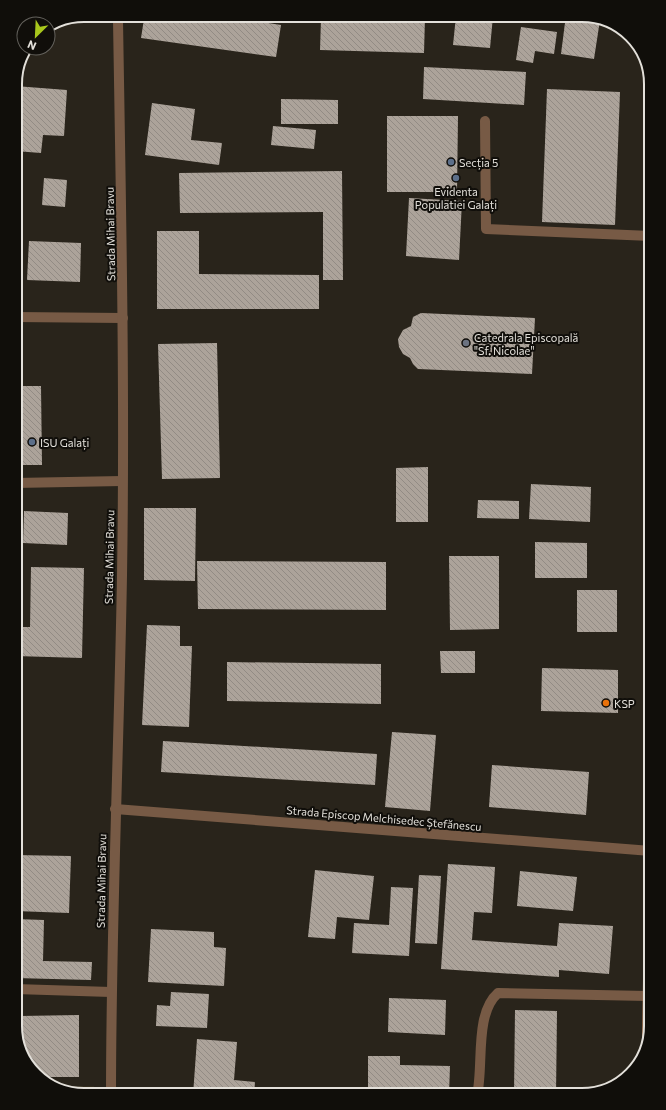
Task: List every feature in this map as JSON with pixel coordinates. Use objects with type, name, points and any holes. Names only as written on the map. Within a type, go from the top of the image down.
[{"type":"street","name":"Strada Mihai Bravu","points":[[111,1088],[111,992],[122,576],[123,318],[118,22]]},
{"type":"street","points":[[485,121],[486,229],[644,236]]},
{"type":"street","points":[[22,317],[123,318]]},
{"type":"street","points":[[22,483],[122,481]]},
{"type":"street","name":"Strada Episcop Melchisedec Ștefănescu","points":[[115,809],[644,850]]},
{"type":"street","points":[[22,989],[111,992]]},
{"type":"street","points":[[478,1088],[485,1014],[490,1000],[498,993],[644,996]]},
{"type":"shaded area","points":[[68,1086],[94,1086],[94,1088],[80,1088]]},
{"type":"building","points":[[144,22],[262,22],[281,25],[276,57],[141,38]]},
{"type":"building","points":[[321,22],[425,22],[424,53],[320,50]]},
{"type":"building","points":[[455,22],[492,22],[490,48],[453,45]]},
{"type":"building","points":[[565,22],[586,22],[599,24],[594,59],[561,54]]},
{"type":"building","points":[[521,27],[557,32],[554,54],[535,51],[533,63],[516,60]]},
{"type":"building","points":[[424,67],[526,72],[524,105],[423,99]]},
{"type":"building","points":[[22,87],[67,90],[64,136],[43,135],[41,153],[22,152]]},
{"type":"building","points":[[547,89],[620,92],[615,225],[542,222]]},
{"type":"building","points":[[281,99],[338,100],[338,124],[281,124]]},
{"type":"building","points":[[152,103],[195,109],[191,140],[222,143],[219,165],[145,155]]},
{"type":"building","points":[[387,116],[458,116],[457,192],[387,192]]},
{"type":"building","points":[[273,126],[316,130],[314,149],[271,145]]},
{"type":"building","points":[[342,171],[343,280],[323,280],[323,212],[180,213],[179,173]]},
{"type":"building","points":[[44,178],[67,180],[65,207],[42,205]]},
{"type":"building","points":[[409,198],[462,201],[459,260],[406,256]]},
{"type":"building","points":[[157,231],[199,231],[199,274],[319,275],[319,309],[157,309]]},
{"type":"building","points":[[29,241],[81,243],[80,282],[27,280]]},
{"type":"building","name":"Catedrala Episcopală \"Sf. Nicolae\"","points":[[421,313],[535,318],[532,374],[418,369],[410,358],[403,354],[399,347],[398,339],[403,330],[411,326],[413,317]]},
{"type":"building","points":[[217,343],[220,478],[162,479],[158,344]]},
{"type":"building","points":[[22,386],[41,386],[42,465],[22,465]]},
{"type":"building","points":[[428,467],[428,522],[396,522],[396,468]]},
{"type":"building","points":[[531,484],[591,487],[590,522],[529,519]]},
{"type":"building","points":[[478,500],[519,501],[519,519],[477,518]]},
{"type":"building","points":[[144,508],[196,508],[195,581],[144,580]]},
{"type":"building","points":[[24,511],[68,513],[67,545],[23,543]]},
{"type":"building","points":[[535,542],[587,543],[587,578],[535,578]]},
{"type":"building","points":[[449,556],[499,556],[499,629],[450,630]]},
{"type":"building","points":[[197,561],[386,562],[386,610],[198,609]]},
{"type":"building","points":[[31,567],[84,568],[82,658],[22,656],[22,627],[30,627]]},
{"type":"building","points":[[577,590],[617,590],[617,632],[577,632]]},
{"type":"building","points":[[147,625],[180,626],[180,646],[192,646],[189,727],[142,725]]},
{"type":"building","points":[[440,651],[475,651],[475,673],[441,673]]},
{"type":"building","points":[[227,662],[381,664],[381,704],[227,701]]},
{"type":"building","points":[[542,668],[618,670],[618,713],[541,711]]},
{"type":"building","points":[[392,732],[436,735],[430,811],[385,807]]},
{"type":"building","points":[[163,741],[377,754],[375,785],[161,772]]},
{"type":"building","points":[[492,765],[589,772],[586,815],[489,807]]},
{"type":"building","points":[[22,855],[71,856],[69,913],[22,911]]},
{"type":"building","points":[[448,864],[495,867],[492,913],[474,912],[472,940],[557,946],[559,923],[613,926],[609,974],[559,970],[559,977],[441,969]]},
{"type":"building","points":[[315,870],[374,876],[369,920],[337,917],[335,939],[308,937]]},
{"type":"building","points":[[520,871],[577,877],[573,911],[517,906]]},
{"type":"building","points":[[419,875],[441,876],[437,944],[415,943]]},
{"type":"building","points":[[391,887],[413,888],[409,956],[352,953],[354,923],[389,925]]},
{"type":"building","points":[[22,919],[44,920],[43,961],[92,962],[91,980],[22,978]]},
{"type":"building","points":[[151,929],[214,932],[214,947],[226,948],[224,986],[148,982]]},
{"type":"building","points":[[171,992],[209,994],[207,1028],[156,1026],[157,1005],[170,1006]]},
{"type":"building","points":[[389,998],[446,1000],[445,1035],[388,1032]]},
{"type":"building","points":[[515,1010],[557,1011],[556,1088],[514,1088]]},
{"type":"building","points":[[79,1015],[79,1077],[49,1077],[37,1067],[28,1053],[24,1042],[22,1016]]},
{"type":"building","points":[[197,1039],[237,1042],[234,1080],[255,1082],[255,1088],[194,1088]]},
{"type":"building","points":[[368,1056],[400,1056],[400,1065],[450,1066],[449,1088],[368,1088]]},
{"type":"place","name":"Secția 5","points":[[451,162]]},
{"type":"place","name":"Evidenta Populatiei Galați","points":[[456,178]]},
{"type":"place","name":"Catedrala Episcopală \"Sf. Nicolae\"","points":[[466,343]]},
{"type":"place","name":"ISU Galați","points":[[32,442]]},
{"type":"place","name":"KSP","points":[[606,703]]}]
